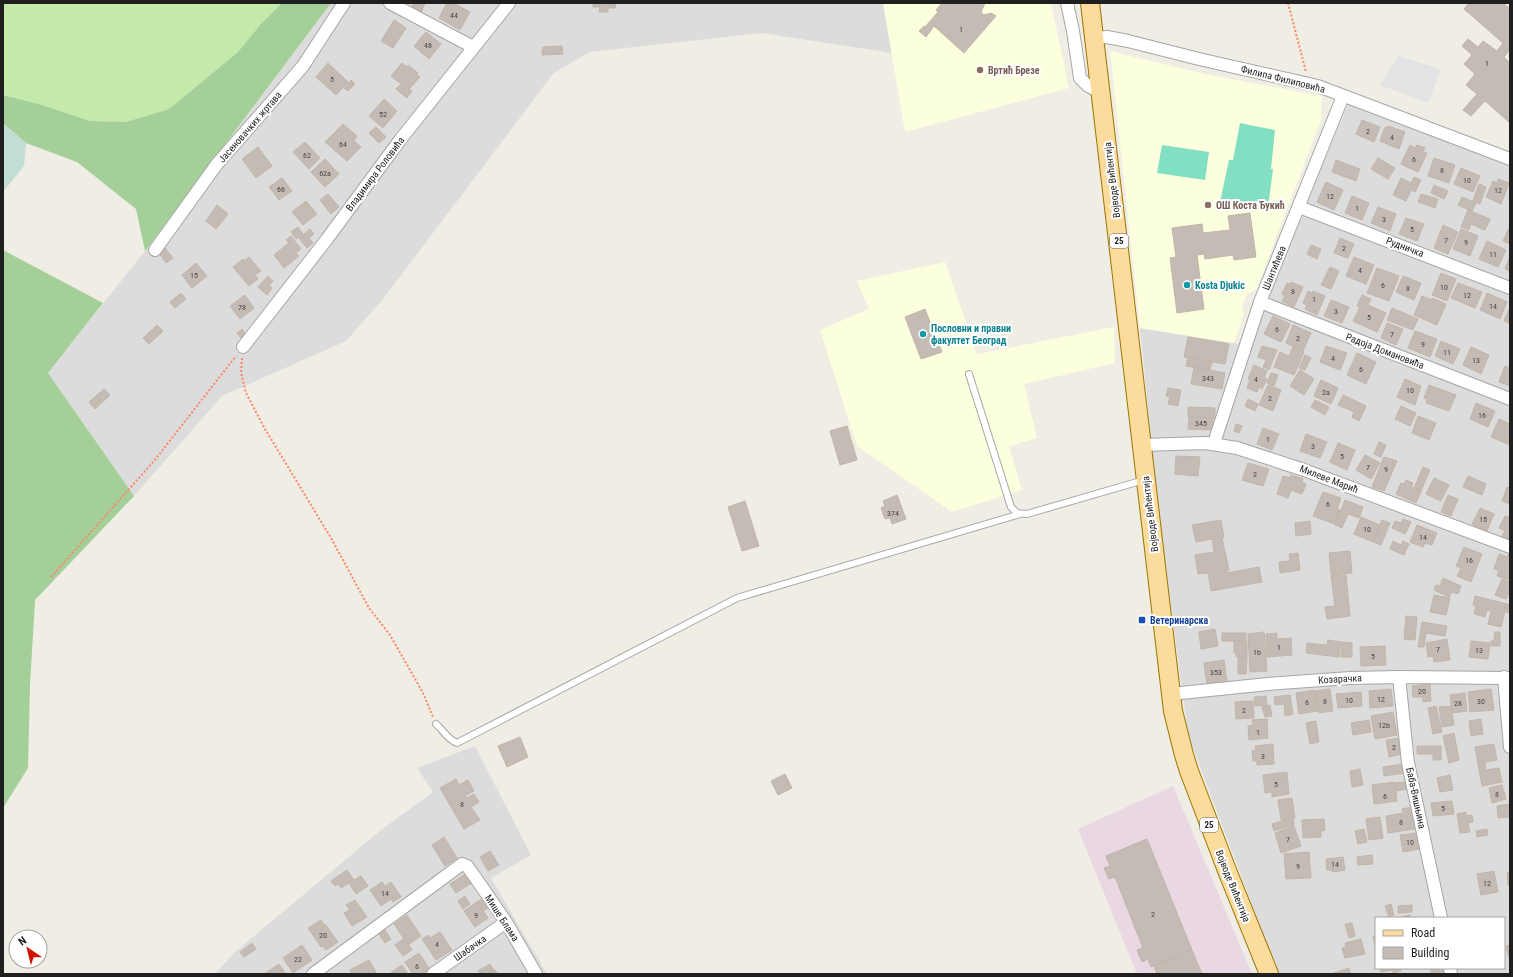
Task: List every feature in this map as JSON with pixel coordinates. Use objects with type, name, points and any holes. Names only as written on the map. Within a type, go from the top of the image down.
[{"type":"main road","name":"25","points":[[1090,3],[1095,38]]},
{"type":"main road","name":"Војводе Вићентија","points":[[1095,38],[1100,92],[1153,531],[1171,694],[1179,734],[1189,771],[1228,874],[1269,974]]},
{"type":"street","name":"Јасеновачких жртава","points":[[155,250],[217,164],[303,66],[344,3]]},
{"type":"street","points":[[390,3],[473,48]]},
{"type":"street","name":"Владимира Роловића","points":[[243,347],[400,140],[509,3]]},
{"type":"street","points":[[1067,3],[1080,78],[1088,86],[1100,92]]},
{"type":"street","name":"Филипа Филиповића","points":[[1095,38],[1107,37],[1128,41],[1199,60],[1318,86],[1510,159]]},
{"type":"street","name":"Шантићева","points":[[1214,443],[1260,302],[1343,96]]},
{"type":"street","name":"Рудничка","points":[[1299,207],[1510,288]]},
{"type":"street","name":"Радоја Домановића","points":[[1260,302],[1510,399]]},
{"type":"street","name":"Милеве Марић","points":[[1142,444],[1196,442],[1214,443],[1237,448],[1282,462],[1510,547]]},
{"type":"street","name":"Козарачка","points":[[1171,694],[1302,681],[1399,677],[1507,678]]},
{"type":"street","name":"Баба-Вишњина","points":[[1399,677],[1408,763],[1441,917]]},
{"type":"street","points":[[1507,678],[1510,747]]},
{"type":"street","name":"Мише Блама","points":[[313,974],[457,867],[464,864],[475,877],[506,922],[536,974]]},
{"type":"street","name":"Шабачка","points":[[433,974],[506,922]]},
{"type":"lane","points":[[969,374],[1011,507],[1020,514]]},
{"type":"lane","points":[[436,724],[443,730],[450,740],[457,742],[737,598],[1020,514],[1027,514],[1146,479]]},
{"type":"path","points":[[1288,3],[1309,84]]},
{"type":"path","points":[[51,577],[154,461],[243,347]]},
{"type":"path","points":[[243,347],[241,373],[246,393],[269,436],[331,538],[369,608],[390,635],[423,693],[436,724]]},
{"type":"shaded area","points":[[331,3],[883,3],[892,53],[762,33],[589,52],[553,74],[383,299],[346,341],[222,396],[134,496],[48,373],[145,251]]},
{"type":"shaded area","name":"Вртић Брезе","points":[[883,3],[1051,3],[1069,88],[905,132]]},
{"type":"shaded area","name":"ОШ Коста Ђукић","points":[[1110,51],[1204,74],[1322,96],[1321,120],[1256,290],[1247,294],[1242,307],[1244,313],[1234,343],[1140,328]]},
{"type":"shaded area","points":[[1398,56],[1441,69],[1428,103],[1380,85]]},
{"type":"shaded area","points":[[1349,102],[1510,164],[1510,974],[1278,974],[1188,735],[1159,516],[1140,328],[1234,343],[1246,349]]},
{"type":"shaded area","points":[[3,123],[26,143],[24,166],[3,192]]},
{"type":"shaded area","points":[[945,262],[977,354],[1114,327],[1115,363],[1024,384],[1037,438],[1009,446],[1022,490],[952,512],[857,446],[820,330],[869,309],[857,281]]},
{"type":"shaded area","points":[[475,746],[531,855],[491,878],[547,974],[215,974],[235,952],[381,830],[433,792],[417,768]]},
{"type":"shaded area","points":[[1173,786],[1252,974],[1137,974],[1078,829]]},
{"type":"green space","points":[[3,3],[282,3],[261,24],[238,52],[169,109],[126,122],[90,121],[42,105],[3,95]]},
{"type":"green space","points":[[282,3],[331,3],[145,251],[136,209],[77,162],[26,143],[3,123],[3,95],[42,105],[90,121],[126,122],[169,109],[238,52],[261,24]]},
{"type":"green space","points":[[1240,123],[1275,130],[1271,169],[1273,169],[1268,208],[1257,205],[1256,209],[1220,202],[1229,160],[1233,160]]},
{"type":"green space","points":[[1162,145],[1209,152],[1205,180],[1157,173]]},
{"type":"green space","points":[[3,250],[103,303],[48,373],[134,496],[35,600],[30,685],[28,768],[3,808]]},
{"type":"building","points":[[414,3],[425,3],[421,13],[411,9]]},
{"type":"building","points":[[447,3],[453,3],[470,12],[460,30],[439,18]]},
{"type":"building","points":[[593,3],[616,3],[615,8],[608,8],[608,12],[599,12],[600,7],[593,7]]},
{"type":"building","points":[[942,3],[985,3],[981,12],[984,15],[991,13],[996,16],[964,53],[934,26],[926,37],[919,31],[924,26],[925,27],[938,12],[936,10]]},
{"type":"building","points":[[1469,3],[1503,3],[1510,9],[1510,50],[1504,57],[1510,63],[1510,123],[1485,101],[1471,116],[1463,110],[1477,94],[1466,85],[1475,74],[1464,64],[1472,55],[1462,46],[1468,39],[1478,47],[1483,41],[1497,51],[1503,43],[1464,9]]},
{"type":"building","points":[[394,20],[406,28],[393,48],[381,41]]},
{"type":"building","points":[[426,32],[441,44],[429,59],[414,46]]},
{"type":"building","points":[[562,46],[563,54],[542,55],[543,47]]},
{"type":"building","points":[[328,63],[348,82],[336,95],[316,77]]},
{"type":"building","points":[[402,63],[407,67],[408,65],[418,73],[416,74],[420,77],[409,89],[412,91],[407,98],[396,89],[401,84],[391,76]]},
{"type":"building","points":[[351,80],[355,84],[348,91],[344,88]]},
{"type":"building","points":[[384,99],[397,111],[383,128],[369,116]]},
{"type":"building","points":[[1362,120],[1380,127],[1374,142],[1356,134]]},
{"type":"building","points":[[343,124],[357,136],[354,141],[361,147],[347,161],[325,142]]},
{"type":"building","points":[[1388,126],[1405,132],[1399,149],[1380,141],[1385,127],[1387,128]]},
{"type":"building","points":[[376,127],[386,137],[379,143],[369,133]]},
{"type":"building","points":[[305,142],[320,158],[309,169],[293,152]]},
{"type":"building","points":[[1410,145],[1415,148],[1417,145],[1425,148],[1423,152],[1427,153],[1418,172],[1401,164]]},
{"type":"building","points":[[258,147],[272,166],[256,178],[242,159]]},
{"type":"building","points":[[1378,158],[1395,168],[1388,179],[1371,169]]},
{"type":"building","points":[[1434,158],[1455,165],[1449,183],[1428,176]]},
{"type":"building","points":[[325,159],[339,174],[325,187],[311,172]]},
{"type":"building","points":[[1336,160],[1360,169],[1356,181],[1332,172]]},
{"type":"building","points":[[1461,168],[1480,176],[1473,192],[1454,184]]},
{"type":"building","points":[[1414,177],[1421,180],[1415,192],[1411,190],[1406,201],[1393,195],[1401,178],[1411,183]]},
{"type":"building","points":[[282,178],[292,191],[279,200],[269,187]]},
{"type":"building","points":[[1498,179],[1509,183],[1501,204],[1486,197],[1493,181],[1497,183]]},
{"type":"building","points":[[1326,182],[1343,190],[1334,210],[1317,202]]},
{"type":"building","points":[[1479,184],[1486,187],[1480,204],[1473,201]]},
{"type":"building","points":[[1434,185],[1448,191],[1444,199],[1431,193]]},
{"type":"building","points":[[328,194],[339,207],[331,214],[320,200]]},
{"type":"building","points":[[1421,194],[1438,199],[1435,208],[1418,202]]},
{"type":"building","points":[[1352,196],[1369,203],[1362,220],[1345,213]]},
{"type":"building","points":[[1462,197],[1476,203],[1472,211],[1458,205]]},
{"type":"building","points":[[306,201],[317,214],[303,225],[292,212]]},
{"type":"building","points":[[217,205],[228,214],[216,229],[206,221]]},
{"type":"building","points":[[1378,207],[1396,214],[1390,231],[1371,223]]},
{"type":"building","points":[[1468,210],[1490,219],[1485,230],[1471,224],[1469,230],[1461,227]]},
{"type":"building","name":"Kosta Djukic","points":[[1250,213],[1256,257],[1234,260],[1233,255],[1205,259],[1204,254],[1197,255],[1204,309],[1177,313],[1170,258],[1176,257],[1172,228],[1202,224],[1203,233],[1230,230],[1228,216]]},
{"type":"building","points":[[1406,218],[1424,224],[1417,241],[1399,234]]},
{"type":"building","points":[[1443,225],[1458,232],[1448,254],[1434,248]]},
{"type":"building","points":[[298,227],[303,234],[296,239],[291,232]]},
{"type":"building","points":[[1509,228],[1510,229],[1510,244],[1503,241]]},
{"type":"building","points":[[310,229],[314,234],[309,238],[313,243],[307,248],[299,238]]},
{"type":"building","points":[[1461,229],[1478,236],[1470,256],[1453,249]]},
{"type":"building","points":[[291,236],[301,249],[296,253],[299,256],[284,268],[274,255],[289,243],[286,240]]},
{"type":"building","points":[[1340,238],[1354,244],[1348,258],[1334,253]]},
{"type":"building","points":[[1487,241],[1506,250],[1498,267],[1479,259]]},
{"type":"building","points":[[1311,245],[1321,249],[1317,259],[1307,254]]},
{"type":"building","points":[[165,248],[173,258],[166,263],[158,252]]},
{"type":"building","points":[[1510,256],[1510,271],[1505,269]]},
{"type":"building","points":[[249,257],[261,271],[255,275],[258,279],[249,286],[233,267],[243,259],[244,261]]},
{"type":"building","points":[[1354,257],[1374,265],[1366,284],[1346,276]]},
{"type":"building","points":[[196,263],[207,276],[192,288],[182,275]]},
{"type":"building","points":[[1330,267],[1339,271],[1331,289],[1321,285]]},
{"type":"building","points":[[1377,268],[1399,276],[1389,301],[1367,293]]},
{"type":"building","points":[[1441,273],[1456,279],[1447,301],[1432,295]]},
{"type":"building","points":[[268,276],[273,281],[269,286],[272,288],[267,295],[258,287]]},
{"type":"building","points":[[1403,276],[1421,283],[1414,300],[1396,292]]},
{"type":"building","points":[[1291,282],[1303,287],[1294,307],[1282,301],[1285,296],[1282,294],[1287,283],[1290,284]]},
{"type":"building","points":[[1458,283],[1482,292],[1475,308],[1451,298]]},
{"type":"building","points":[[1308,291],[1312,293],[1313,291],[1325,296],[1317,315],[1305,309],[1307,305],[1303,303]]},
{"type":"building","points":[[181,293],[186,299],[175,308],[170,302]]},
{"type":"building","points":[[1487,293],[1507,302],[1500,319],[1480,310]]},
{"type":"building","points":[[245,295],[254,308],[240,319],[230,306]]},
{"type":"building","points":[[1362,295],[1371,299],[1368,305],[1386,313],[1377,332],[1353,321],[1360,307],[1357,306]]},
{"type":"building","points":[[1422,296],[1432,300],[1432,298],[1446,304],[1437,325],[1414,315]]},
{"type":"building","points":[[1331,300],[1349,307],[1342,323],[1324,316]]},
{"type":"building","points":[[1510,307],[1510,324],[1504,321]]},
{"type":"building","points":[[1392,308],[1418,319],[1413,330],[1387,320]]},
{"type":"building","name":"Пословни и правни факултет Београд","points":[[925,309],[942,352],[921,359],[905,317]]},
{"type":"building","points":[[1273,316],[1290,324],[1281,342],[1264,334]]},
{"type":"building","points":[[1387,323],[1403,329],[1396,345],[1381,338]]},
{"type":"building","points":[[157,325],[163,331],[149,344],[143,338]]},
{"type":"building","points":[[1293,325],[1311,333],[1303,351],[1286,343]]},
{"type":"building","points":[[242,329],[247,335],[242,339],[237,333]]},
{"type":"building","points":[[1415,331],[1437,339],[1430,357],[1408,348]]},
{"type":"building","points":[[1188,337],[1229,344],[1225,364],[1184,357]]},
{"type":"building","points":[[1441,341],[1460,349],[1453,364],[1435,356]]},
{"type":"building","points":[[1262,346],[1277,350],[1269,370],[1263,367],[1266,360],[1258,357]]},
{"type":"building","points":[[1326,346],[1347,353],[1340,370],[1320,362]]},
{"type":"building","points":[[1293,347],[1304,352],[1294,375],[1274,367],[1280,352],[1289,356]]},
{"type":"building","points":[[1471,347],[1489,355],[1481,374],[1463,365]]},
{"type":"building","points":[[1357,353],[1376,362],[1366,384],[1347,375]]},
{"type":"building","points":[[1305,355],[1311,358],[1305,370],[1299,368]]},
{"type":"building","points":[[1188,357],[1212,362],[1210,370],[1186,366]]},
{"type":"building","points":[[1254,365],[1267,371],[1264,378],[1267,379],[1262,389],[1259,387],[1257,392],[1247,388],[1250,380],[1248,379]]},
{"type":"building","points":[[1505,366],[1510,368],[1510,386],[1499,382]]},
{"type":"building","points":[[1194,367],[1225,373],[1222,389],[1191,384]]},
{"type":"building","points":[[1300,370],[1314,379],[1304,395],[1290,386]]},
{"type":"building","points":[[1271,373],[1278,375],[1274,386],[1267,383]]},
{"type":"building","points":[[1405,379],[1421,386],[1415,405],[1397,397]]},
{"type":"building","points":[[1321,380],[1338,388],[1331,404],[1314,396]]},
{"type":"building","points":[[1268,385],[1281,390],[1273,411],[1259,405]]},
{"type":"building","points":[[1429,385],[1456,395],[1449,411],[1426,403],[1427,399],[1424,398]]},
{"type":"building","points":[[1168,388],[1181,390],[1178,406],[1168,404],[1170,397],[1166,396]]},
{"type":"building","points":[[104,389],[110,395],[95,409],[89,402]]},
{"type":"building","points":[[1343,395],[1366,406],[1359,421],[1352,417],[1354,412],[1338,405]]},
{"type":"building","points":[[1248,399],[1258,404],[1255,411],[1245,406]]},
{"type":"building","points":[[1315,400],[1329,407],[1325,415],[1311,407]]},
{"type":"building","points":[[1476,403],[1495,411],[1488,427],[1470,419]]},
{"type":"building","points":[[1401,406],[1416,413],[1410,426],[1395,419]]},
{"type":"building","points":[[1188,407],[1215,408],[1215,418],[1188,417]]},
{"type":"building","points":[[1418,416],[1436,423],[1429,440],[1412,433]]},
{"type":"building","points":[[1189,417],[1213,418],[1212,430],[1188,429]]},
{"type":"building","points":[[1499,419],[1510,424],[1510,445],[1491,437]]},
{"type":"building","points":[[1236,424],[1242,426],[1239,433],[1234,431]]},
{"type":"building","points":[[847,426],[857,460],[840,465],[830,431]]},
{"type":"building","points":[[1263,428],[1279,434],[1272,450],[1257,444]]},
{"type":"building","points":[[1306,434],[1327,442],[1320,458],[1300,451]]},
{"type":"building","points":[[1379,442],[1386,445],[1381,457],[1374,454]]},
{"type":"building","points":[[1338,443],[1355,450],[1347,470],[1330,462]]},
{"type":"building","points":[[1365,455],[1380,463],[1371,479],[1356,470]]},
{"type":"building","points":[[1176,456],[1200,457],[1198,476],[1175,474]]},
{"type":"building","points":[[1384,457],[1397,461],[1384,491],[1372,487]]},
{"type":"building","points":[[1248,463],[1269,469],[1263,486],[1242,480]]},
{"type":"building","points":[[1423,467],[1430,470],[1421,491],[1414,488]]},
{"type":"building","points":[[1291,475],[1303,479],[1302,482],[1306,484],[1302,494],[1291,490],[1288,498],[1277,494],[1283,476],[1290,478]]},
{"type":"building","points":[[1468,476],[1486,484],[1482,495],[1463,487]]},
{"type":"building","points":[[1434,478],[1449,485],[1441,501],[1426,494]]},
{"type":"building","points":[[1406,480],[1413,483],[1411,487],[1421,491],[1416,503],[1396,494],[1401,483],[1404,484]]},
{"type":"building","points":[[1507,487],[1510,488],[1510,504],[1502,501]]},
{"type":"building","points":[[1323,492],[1341,498],[1337,509],[1340,510],[1335,524],[1313,516]]},
{"type":"building","points":[[897,495],[906,519],[892,524],[890,518],[885,519],[881,508],[885,506],[883,501]]},
{"type":"building","points":[[1448,495],[1458,499],[1451,516],[1441,512]]},
{"type":"building","points":[[1345,500],[1363,507],[1359,518],[1348,514],[1342,528],[1335,525]]},
{"type":"building","points":[[745,501],[759,546],[742,551],[728,507]]},
{"type":"building","points":[[1480,508],[1494,514],[1487,531],[1472,524]]},
{"type":"building","points":[[1505,516],[1510,518],[1510,540],[1502,536],[1505,531],[1499,528]]},
{"type":"building","points":[[1361,517],[1380,525],[1373,542],[1354,534]]},
{"type":"building","points":[[1403,519],[1411,522],[1405,534],[1392,528],[1395,521],[1401,523]]},
{"type":"building","points":[[1221,520],[1224,538],[1222,538],[1229,570],[1227,573],[1259,567],[1262,582],[1211,591],[1208,573],[1198,574],[1195,555],[1214,552],[1212,539],[1196,542],[1192,525]]},
{"type":"building","points":[[1382,520],[1390,523],[1381,545],[1373,542]]},
{"type":"building","points":[[1310,521],[1311,534],[1296,536],[1295,523]]},
{"type":"building","points":[[1417,525],[1437,533],[1432,545],[1425,543],[1423,547],[1410,542]]},
{"type":"building","points":[[1393,541],[1401,545],[1403,541],[1409,544],[1404,555],[1390,549]]},
{"type":"building","points":[[1464,547],[1482,554],[1471,582],[1457,576],[1461,568],[1456,566]]},
{"type":"building","points":[[1350,551],[1352,573],[1331,575],[1329,553]]},
{"type":"building","points":[[1509,552],[1510,580],[1497,576],[1499,570],[1494,569],[1499,554],[1507,557]]},
{"type":"building","points":[[1298,553],[1300,570],[1280,573],[1279,562],[1290,561],[1289,554]]},
{"type":"building","points":[[1346,575],[1350,616],[1327,619],[1325,607],[1335,606],[1331,576]]},
{"type":"building","points":[[1443,578],[1461,586],[1458,594],[1452,592],[1449,597],[1434,590],[1436,585],[1440,586]]},
{"type":"building","points":[[1502,579],[1510,582],[1510,590],[1506,599],[1495,595]]},
{"type":"building","points":[[1434,595],[1450,598],[1446,615],[1430,612]]},
{"type":"building","points":[[1475,596],[1507,604],[1501,627],[1488,624],[1491,611],[1487,610],[1485,617],[1474,614],[1476,606],[1473,605]]},
{"type":"building","points":[[1508,604],[1510,604],[1510,613],[1506,612]]},
{"type":"building","points":[[1406,616],[1417,617],[1415,640],[1404,639]]},
{"type":"building","points":[[1422,622],[1447,626],[1445,636],[1426,633],[1424,647],[1418,647]]},
{"type":"building","points":[[1215,629],[1218,646],[1201,649],[1199,632]]},
{"type":"building","points":[[1264,632],[1267,671],[1250,672],[1248,634]]},
{"type":"building","points":[[1495,632],[1500,632],[1500,646],[1491,646],[1491,641],[1494,641]]},
{"type":"building","points":[[1222,633],[1246,633],[1246,641],[1222,641]]},
{"type":"building","points":[[1277,633],[1277,639],[1291,638],[1292,655],[1267,657],[1266,634]]},
{"type":"building","points":[[1447,639],[1450,660],[1434,662],[1433,656],[1428,657],[1426,643]]},
{"type":"building","points":[[1328,640],[1341,642],[1339,657],[1306,653],[1307,643],[1327,645]]},
{"type":"building","points":[[1234,641],[1247,641],[1247,657],[1236,657],[1236,652],[1234,653]]},
{"type":"building","points":[[1471,641],[1490,643],[1488,659],[1469,657]]},
{"type":"building","points":[[1342,642],[1352,643],[1352,657],[1341,657]]},
{"type":"building","points":[[1385,646],[1386,665],[1361,666],[1360,647]]},
{"type":"building","points":[[1238,657],[1247,657],[1246,674],[1238,674]]},
{"type":"building","points":[[1224,660],[1227,682],[1207,685],[1204,663]]},
{"type":"building","points":[[1430,684],[1431,701],[1423,702],[1423,697],[1413,697],[1412,686]]},
{"type":"building","points":[[1330,689],[1333,711],[1319,713],[1316,691]]},
{"type":"building","points":[[1391,689],[1393,706],[1370,708],[1369,691]]},
{"type":"building","points":[[1491,689],[1494,710],[1470,712],[1468,692]]},
{"type":"building","points":[[1315,690],[1318,711],[1299,714],[1296,693]]},
{"type":"building","points":[[1361,692],[1362,706],[1338,708],[1336,694]]},
{"type":"building","points":[[1465,693],[1467,711],[1452,713],[1450,695]]},
{"type":"building","points":[[1290,695],[1293,714],[1285,716],[1284,704],[1275,705],[1274,697]]},
{"type":"building","points":[[1266,696],[1267,705],[1255,706],[1254,697]]},
{"type":"building","points":[[1253,701],[1254,718],[1236,719],[1235,702]]},
{"type":"building","points":[[1270,705],[1272,716],[1265,717],[1262,707]]},
{"type":"building","points":[[1436,706],[1442,732],[1433,734],[1428,708]]},
{"type":"building","points":[[1451,706],[1454,725],[1442,727],[1439,707]]},
{"type":"building","points":[[1393,712],[1397,735],[1375,739],[1371,716]]},
{"type":"building","points":[[1267,719],[1268,738],[1249,740],[1248,726],[1253,725],[1252,720]]},
{"type":"building","points":[[1481,719],[1483,734],[1471,736],[1469,721]]},
{"type":"building","points":[[1369,720],[1371,732],[1353,735],[1351,723]]},
{"type":"building","points":[[1316,721],[1319,742],[1310,744],[1306,723]]},
{"type":"building","points":[[1454,733],[1459,760],[1449,763],[1443,736]]},
{"type":"building","points":[[520,737],[528,757],[507,767],[498,746]]},
{"type":"building","points":[[1400,738],[1403,754],[1389,757],[1386,740]]},
{"type":"building","points":[[1273,744],[1274,764],[1257,765],[1257,761],[1253,761],[1252,751],[1256,750],[1255,746]]},
{"type":"building","points":[[1494,744],[1497,760],[1485,762],[1486,770],[1499,768],[1502,782],[1482,786],[1475,747]]},
{"type":"building","points":[[1417,746],[1441,746],[1441,760],[1433,760],[1433,754],[1417,754]]},
{"type":"building","points":[[1403,764],[1404,773],[1384,776],[1383,767]]},
{"type":"building","points":[[1360,769],[1363,785],[1352,787],[1350,771]]},
{"type":"building","points":[[1287,772],[1289,794],[1272,797],[1272,792],[1265,793],[1263,775]]},
{"type":"building","points":[[785,774],[792,788],[778,795],[771,781]]},
{"type":"building","points":[[1450,775],[1453,790],[1440,792],[1437,778]]},
{"type":"building","points":[[456,779],[459,785],[468,780],[474,791],[465,796],[467,798],[474,794],[479,802],[471,807],[480,820],[464,829],[440,788]]},
{"type":"building","points":[[1406,782],[1407,789],[1396,791],[1397,801],[1374,804],[1372,785]]},
{"type":"building","points":[[1502,785],[1506,799],[1492,803],[1489,788]]},
{"type":"building","points":[[1292,798],[1295,818],[1281,820],[1278,800]]},
{"type":"building","points":[[1452,801],[1454,814],[1433,816],[1431,803]]},
{"type":"building","points":[[1510,804],[1510,817],[1498,818],[1497,806]]},
{"type":"building","points":[[1412,807],[1415,829],[1388,833],[1386,816],[1403,813],[1402,809]]},
{"type":"building","points":[[1466,812],[1467,816],[1472,815],[1473,822],[1468,823],[1470,832],[1460,833],[1457,814]]},
{"type":"building","points":[[1380,817],[1383,838],[1369,840],[1366,819]]},
{"type":"building","points":[[1293,818],[1294,825],[1274,831],[1272,824]]},
{"type":"building","points":[[1324,819],[1325,830],[1321,831],[1321,837],[1303,838],[1302,820]]},
{"type":"building","points":[[1294,826],[1301,846],[1281,853],[1275,833]]},
{"type":"building","points":[[1364,829],[1367,842],[1358,844],[1355,831]]},
{"type":"building","points":[[1487,829],[1488,835],[1477,837],[1476,831]]},
{"type":"building","points":[[1417,833],[1420,849],[1403,852],[1400,835]]},
{"type":"building","points":[[444,837],[457,858],[445,866],[432,845]]},
{"type":"building","points":[[1147,839],[1192,950],[1151,967],[1148,959],[1142,962],[1137,950],[1143,948],[1115,877],[1109,879],[1104,868],[1110,866],[1106,856]]},
{"type":"building","points":[[490,851],[499,865],[488,871],[480,857]]},
{"type":"building","points":[[1309,852],[1311,878],[1286,879],[1284,854]]},
{"type":"building","points":[[1372,855],[1373,864],[1358,865],[1357,857]]},
{"type":"building","points":[[1343,857],[1345,870],[1332,872],[1331,870],[1327,870],[1326,859]]},
{"type":"building","points":[[347,870],[354,880],[341,888],[339,884],[335,886],[331,881]]},
{"type":"building","points":[[1494,871],[1498,892],[1481,895],[1477,874]]},
{"type":"building","points":[[467,873],[473,882],[456,893],[450,884]]},
{"type":"building","points":[[1507,873],[1510,873],[1510,885],[1508,885]]},
{"type":"building","points":[[361,876],[368,886],[356,894],[349,883]]},
{"type":"building","points":[[382,882],[385,886],[391,882],[401,897],[393,902],[391,899],[381,906],[370,890]]},
{"type":"building","points":[[465,896],[470,904],[463,909],[458,901]]},
{"type":"building","points":[[485,897],[491,906],[483,911],[477,902]]},
{"type":"building","points":[[355,900],[367,917],[352,926],[344,913],[350,910],[346,905]]},
{"type":"building","points":[[477,902],[488,918],[475,927],[464,911]]},
{"type":"building","points":[[1391,904],[1394,915],[1389,917],[1385,906]]},
{"type":"building","points":[[1412,905],[1412,912],[1398,913],[1398,906]]},
{"type":"building","points":[[407,915],[421,936],[408,945],[394,924]]},
{"type":"building","points":[[321,920],[338,942],[326,950],[323,946],[321,947],[308,928]]},
{"type":"building","points":[[1352,923],[1355,936],[1349,938],[1345,924]]},
{"type":"building","points":[[384,929],[391,939],[385,943],[378,933]]},
{"type":"building","points":[[440,932],[452,950],[436,960],[422,939],[428,935],[430,938]]},
{"type":"building","points":[[404,938],[412,950],[403,956],[395,945]]},
{"type":"building","points":[[1361,939],[1365,954],[1345,958],[1342,948],[1346,947],[1345,943]]},
{"type":"building","points":[[252,943],[256,949],[244,957],[240,952]]},
{"type":"building","points":[[302,945],[312,960],[293,973],[283,958]]},
{"type":"building","points":[[1510,945],[1510,962],[1506,946]]},
{"type":"building","points":[[1192,950],[1202,974],[1157,974],[1154,966]]},
{"type":"building","points":[[419,953],[430,970],[423,974],[413,974],[405,962]]},
{"type":"building","points":[[369,960],[377,974],[352,974],[350,970]]},
{"type":"building","points":[[279,964],[286,974],[264,974]]},
{"type":"building","points":[[490,964],[494,970],[486,974],[479,974],[478,971]]},
{"type":"building","points":[[402,965],[408,974],[389,974]]},
{"type":"building","points":[[1349,968],[1351,974],[1331,974]]},
{"type":"building","points":[[1380,969],[1400,969],[1401,971],[1393,973],[1393,970],[1381,972]]},
{"type":"building","points":[[1431,969],[1443,969],[1444,974],[1431,974]]},
{"type":"building","points":[[495,970],[498,974],[488,974]]},
{"type":"place","name":"Вртић Брезе","points":[[980,70]]},
{"type":"place","name":"ОШ Коста Ђукић","points":[[1208,205]]},
{"type":"place","name":"Kosta Djukic","points":[[1187,285]]},
{"type":"place","name":"Пословни и правни факултет Београд","points":[[923,334]]},
{"type":"place","name":"Ветеринарска","points":[[1142,620]]}]
